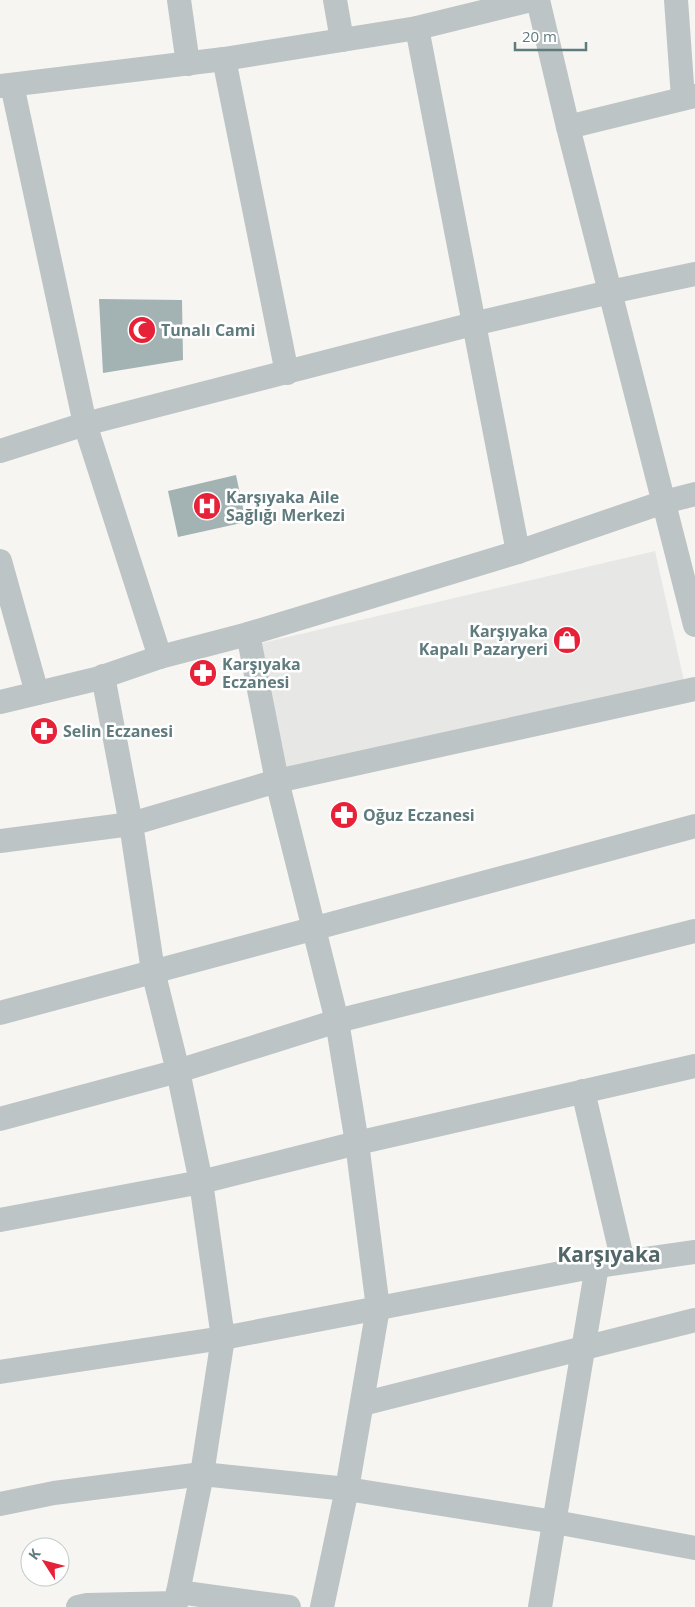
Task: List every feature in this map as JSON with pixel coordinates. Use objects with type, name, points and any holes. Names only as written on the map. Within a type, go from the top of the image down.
[{"type":"street","points":[[179,0],[188,64]]},
{"type":"street","points":[[335,0],[342,40]]},
{"type":"street","points":[[160,657],[85,424],[6,86],[224,59],[417,28],[531,0]]},
{"type":"street","points":[[538,0],[568,127],[695,625]]},
{"type":"street","points":[[568,127],[689,97],[676,0]]},
{"type":"street","points":[[417,28],[518,552]]},
{"type":"street","points":[[224,59],[287,373]]},
{"type":"street","points":[[0,451],[85,424],[473,324],[695,274]]},
{"type":"street","points":[[0,702],[103,676],[160,657],[248,634],[518,552],[664,502],[695,494]]},
{"type":"street","points":[[0,561],[37,693]]},
{"type":"street","points":[[248,634],[277,781],[338,1021],[358,1143],[378,1308],[347,1489],[322,1607]]},
{"type":"street","points":[[103,676],[130,824],[153,971],[178,1071],[201,1182],[222,1338],[202,1474],[176,1601]]},
{"type":"street","points":[[0,841],[130,824],[277,781],[695,689]]},
{"type":"street","points":[[0,1013],[313,927],[695,826]]},
{"type":"street","points":[[0,1119],[178,1071],[338,1021],[695,931]]},
{"type":"street","points":[[0,1220],[201,1182],[358,1143],[695,1066]]},
{"type":"street","points":[[583,1091],[623,1262]]},
{"type":"street","points":[[0,1372],[222,1338],[597,1266],[695,1252]]},
{"type":"street","points":[[540,1607],[597,1266]]},
{"type":"street","points":[[362,1404],[695,1320]]},
{"type":"street","points":[[0,1504],[54,1493],[202,1474],[347,1489],[555,1522],[695,1548]]},
{"type":"street","points":[[78,1607],[176,1601],[289,1607]]},
{"type":"shaded area","points":[[655,551],[684,681],[287,773],[258,644]]},
{"type":"building","name":"Tunalı Cami","points":[[99,299],[182,300],[183,360],[103,373]]},
{"type":"building","name":"Karşıyaka Aile Sağlığı Merkezi","points":[[236,475],[246,522],[178,537],[168,491]]},
{"type":"place","name":"Tunalı Cami","points":[[142,330]]},
{"type":"place","name":"Karşıyaka Aile Sağlığı Merkezi","points":[[207,506]]},
{"type":"place","name":"Karşıyaka Kapalı Pazaryeri","points":[[567,640]]},
{"type":"place","name":"Karşıyaka Eczanesi","points":[[203,673]]},
{"type":"place","name":"Selin Eczanesi","points":[[44,731]]},
{"type":"place","name":"Oğuz Eczanesi","points":[[344,815]]},
{"type":"district","name":"Karşıyaka","points":[[609,1255]]}]
